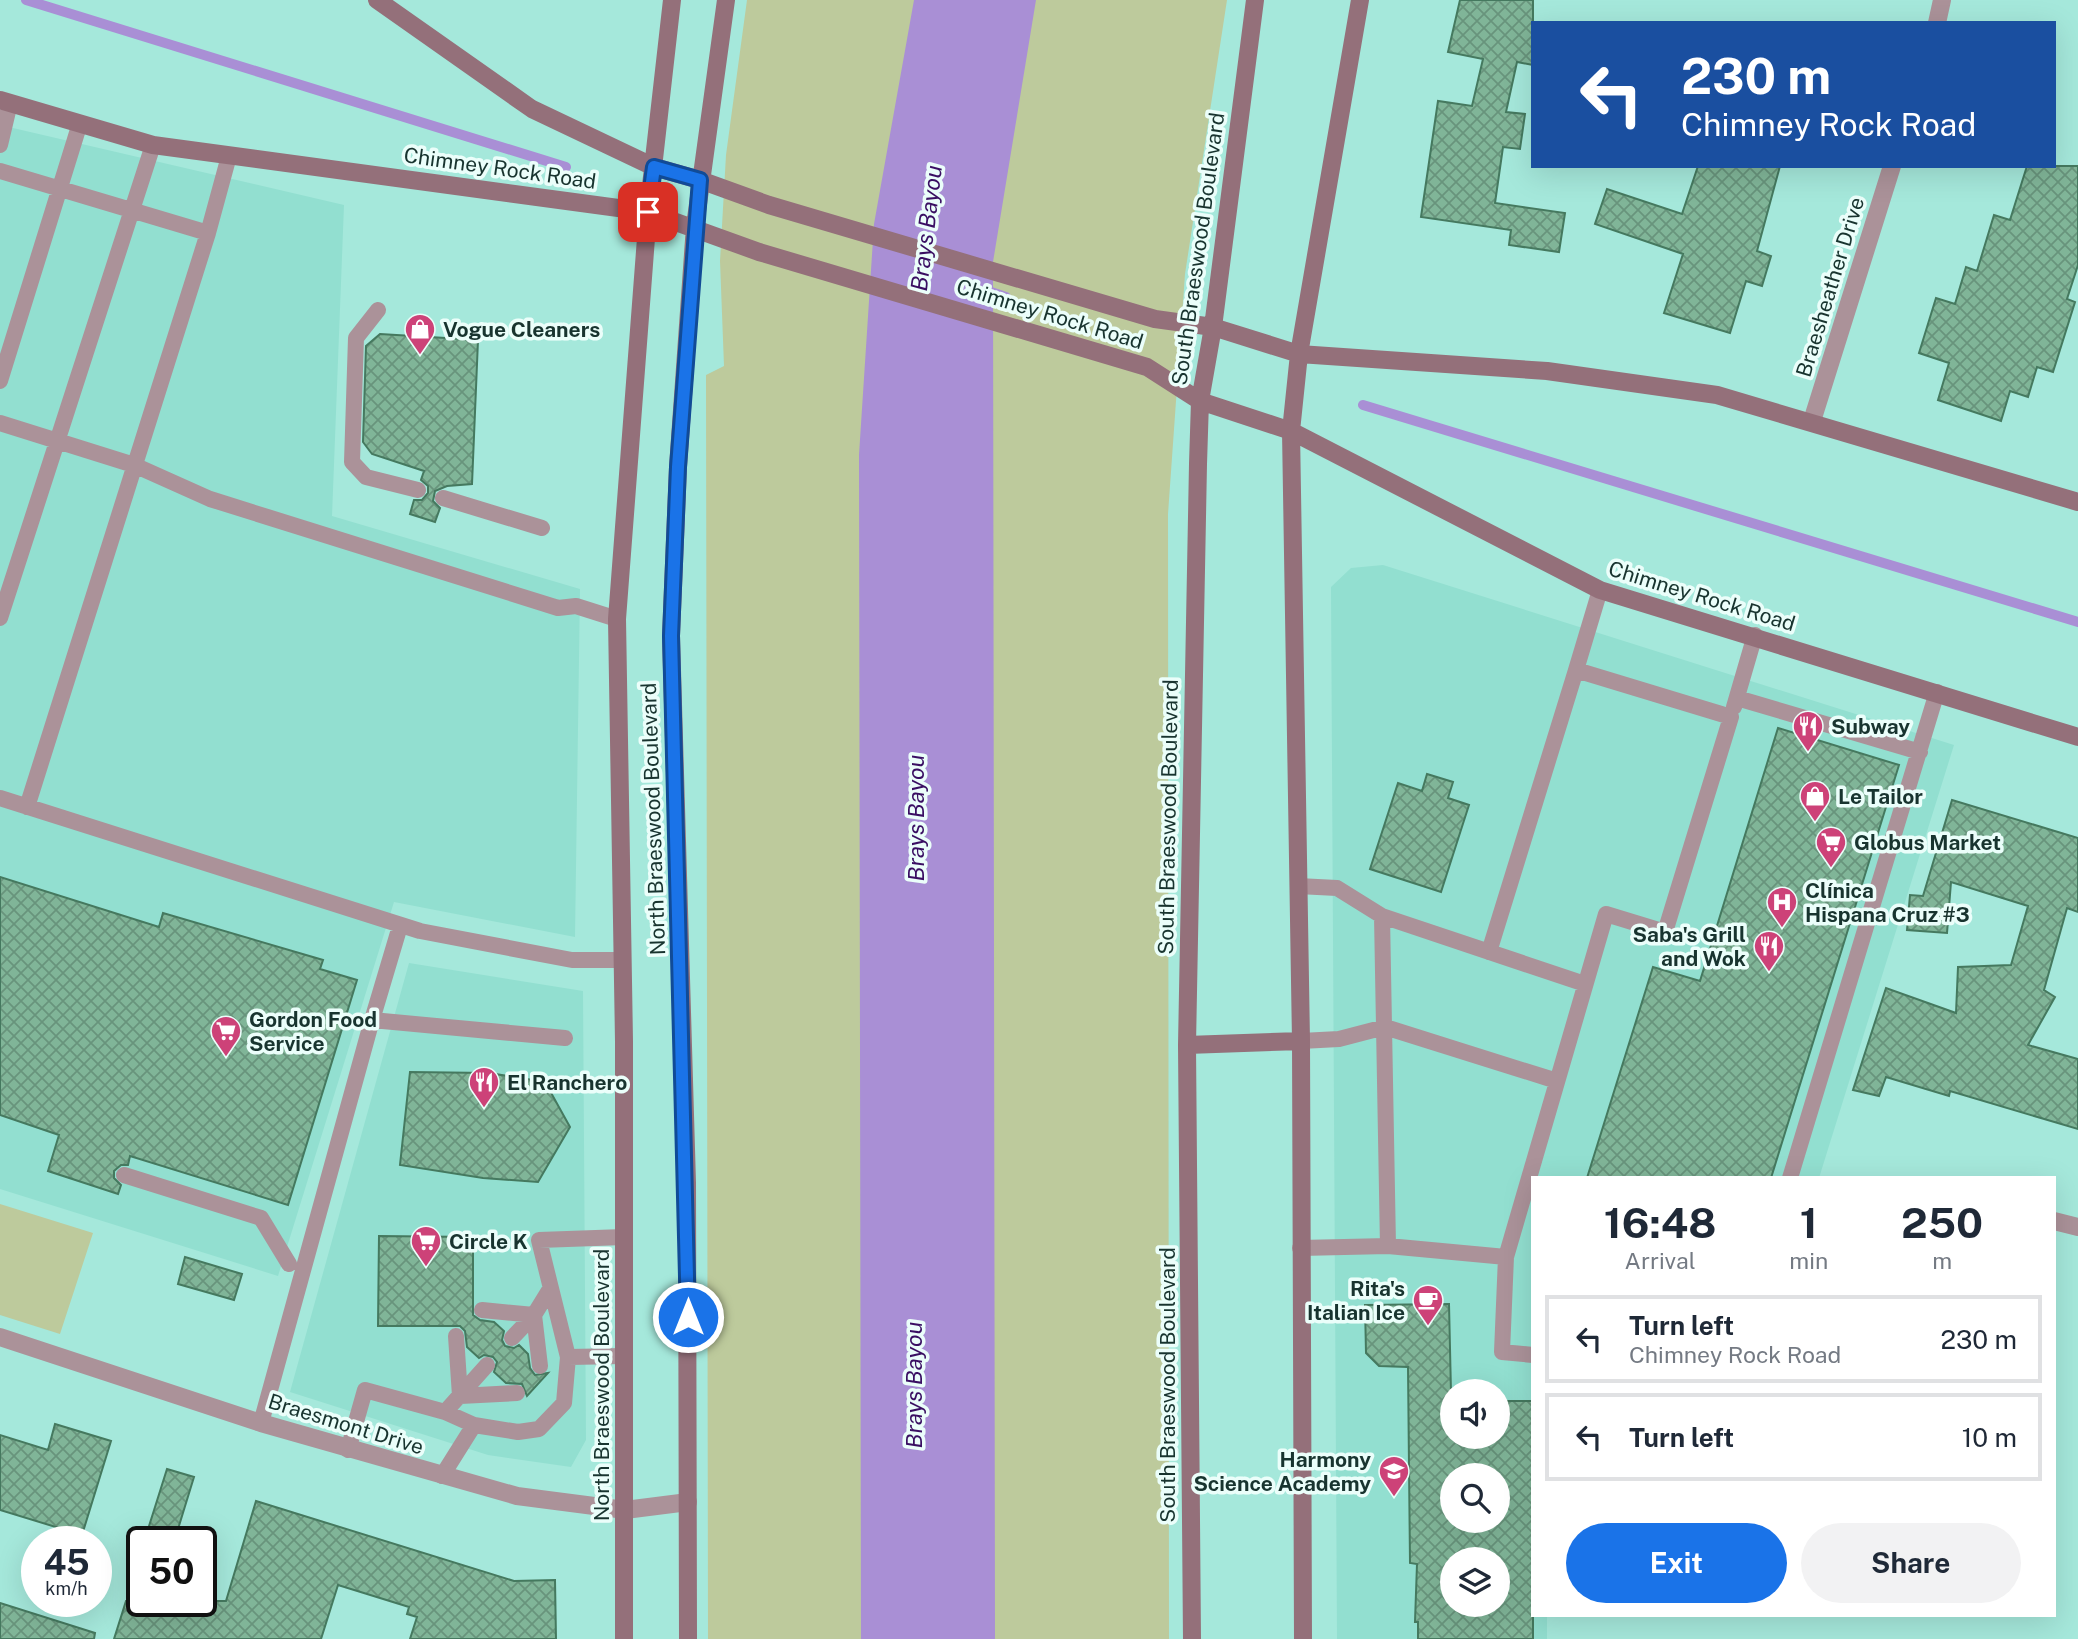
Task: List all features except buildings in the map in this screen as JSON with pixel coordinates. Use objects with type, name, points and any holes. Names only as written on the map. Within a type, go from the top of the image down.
[{"type":"main road","name":"Chimney Rock Road","points":[[377,0],[532,110],[654,167],[769,205],[1155,320],[1213,327],[1299,354]]},
{"type":"main road","name":"North Braeswood Boulevard","points":[[624,1639],[624,1237],[617,619],[648,212],[671,0]]},
{"type":"main road","name":"North Braeswood Boulevard","points":[[688,1639],[687,1183],[671,636],[678,467],[695,226],[726,0]]},
{"type":"main road","name":"South Braeswood Boulevard","points":[[1192,1639],[1187,1045],[1200,401],[1213,327],[1255,0]]},
{"type":"main road","points":[[1303,1639],[1300,1041],[1291,431],[1299,354],[1360,0]]},
{"type":"main road","name":"Chimney Rock Road","points":[[5,102],[153,145],[648,212],[695,226],[759,251],[1147,366],[1200,401],[1291,431],[1600,590],[1755,635],[2078,737]]},
{"type":"main road","points":[[1299,354],[1547,371],[1717,395],[2078,502]]},
{"type":"main road","points":[[1187,1045],[1300,1041]]},
{"type":"street","points":[[1937,21],[1942,0]]},
{"type":"street","name":"Braesheather Drive","points":[[1812,421],[1891,168]]},
{"type":"street","points":[[2056,1222],[2078,1227]]},
{"type":"street","name":"Braesmont Drive","points":[[0,1337],[348,1450],[517,1496],[625,1510],[688,1502]]},
{"type":"lane","points":[[0,145],[5,102]]},
{"type":"lane","points":[[0,381],[80,122]]},
{"type":"lane","points":[[0,618],[153,145]]},
{"type":"lane","points":[[27,807],[208,233],[229,156]]},
{"type":"lane","points":[[0,171],[208,233]]},
{"type":"lane","points":[[379,310],[356,338],[352,462],[366,477],[418,490]]},
{"type":"lane","points":[[0,423],[134,465],[210,499],[288,524],[558,608],[576,606],[617,619]]},
{"type":"lane","points":[[443,498],[542,528]]},
{"type":"lane","points":[[1489,951],[1600,590]]},
{"type":"lane","points":[[1531,1354],[1502,1352],[1506,1257],[1606,914],[1665,932],[1755,635]]},
{"type":"lane","points":[[1576,670],[1731,718]]},
{"type":"lane","points":[[1791,1176],[1937,692]]},
{"type":"lane","points":[[1737,698],[1920,752]]},
{"type":"lane","points":[[0,798],[400,926],[572,960],[622,960]]},
{"type":"lane","points":[[1298,886],[1337,888],[1382,916],[1585,984]]},
{"type":"lane","points":[[1382,916],[1388,1246]]},
{"type":"lane","points":[[261,1423],[400,926]]},
{"type":"lane","points":[[372,1020],[565,1038]]},
{"type":"lane","points":[[1300,1041],[1339,1039],[1385,1027],[1557,1081]]},
{"type":"lane","points":[[124,1175],[261,1218],[289,1264]]},
{"type":"lane","points":[[348,1450],[365,1390],[445,1412],[474,1425],[518,1432],[539,1429],[564,1403],[568,1357],[539,1240],[624,1237]]},
{"type":"lane","points":[[1300,1248],[1388,1246],[1506,1257]]},
{"type":"lane","points":[[512,1338],[534,1315],[550,1289]]},
{"type":"lane","points":[[482,1310],[534,1315]]},
{"type":"lane","points":[[534,1315],[540,1366]]},
{"type":"lane","points":[[456,1336],[460,1396]]},
{"type":"lane","points":[[568,1357],[624,1356]]},
{"type":"lane","points":[[445,1412],[487,1366]]},
{"type":"lane","points":[[460,1396],[517,1393]]},
{"type":"lane","points":[[442,1476],[474,1425]]},
{"type":"shaded area","points":[[747,0],[1227,0],[1185,274],[1168,514],[1169,1639],[708,1639],[706,375],[724,366],[720,261],[726,155]]},
{"type":"shaded area","points":[[0,125],[344,205],[332,516],[580,589],[575,937],[394,902],[278,1276],[0,1189]]},
{"type":"shaded area","points":[[1383,565],[1954,745],[1820,1176],[1531,1176],[1531,1617],[1547,1617],[1547,1639],[1337,1639],[1331,587],[1351,568]]},
{"type":"shaded area","points":[[409,963],[583,991],[586,1440],[571,1467],[488,1455],[290,1392]]},
{"type":"shaded area","points":[[0,1204],[93,1233],[60,1334],[0,1315]]},
{"type":"water","name":"Brays Bayou","points":[[914,0],[1036,0],[993,262],[995,1639],[861,1639],[859,455],[874,224]]},
{"type":"waterway","points":[[26,0],[566,167]]},
{"type":"waterway","points":[[982,289],[1006,297]]},
{"type":"waterway","points":[[1363,405],[2078,622]]},
{"type":"place","name":"Vogue Cleaners","points":[[420,356]]},
{"type":"place","name":"Subway","points":[[1808,753]]},
{"type":"place","name":"Le Tailor","points":[[1815,823]]},
{"type":"place","name":"Globus Market","points":[[1831,869]]},
{"type":"place","name":"Clínica Hispana Cruz #3","points":[[1782,929]]},
{"type":"place","name":"Saba's Grill and Wok","points":[[1769,973]]},
{"type":"place","name":"Gordon Food Service","points":[[226,1058]]},
{"type":"place","name":"El Ranchero","points":[[484,1109]]},
{"type":"place","name":"Circle K","points":[[426,1268]]},
{"type":"place","name":"Rita's Italian Ice","points":[[1428,1327]]},
{"type":"place","name":"Harmony Science Academy","points":[[1394,1498]]},
{"type":"route","points":[[648,212],[654,167],[700,180],[678,467],[671,636],[687,1183],[688,1317]]}]
